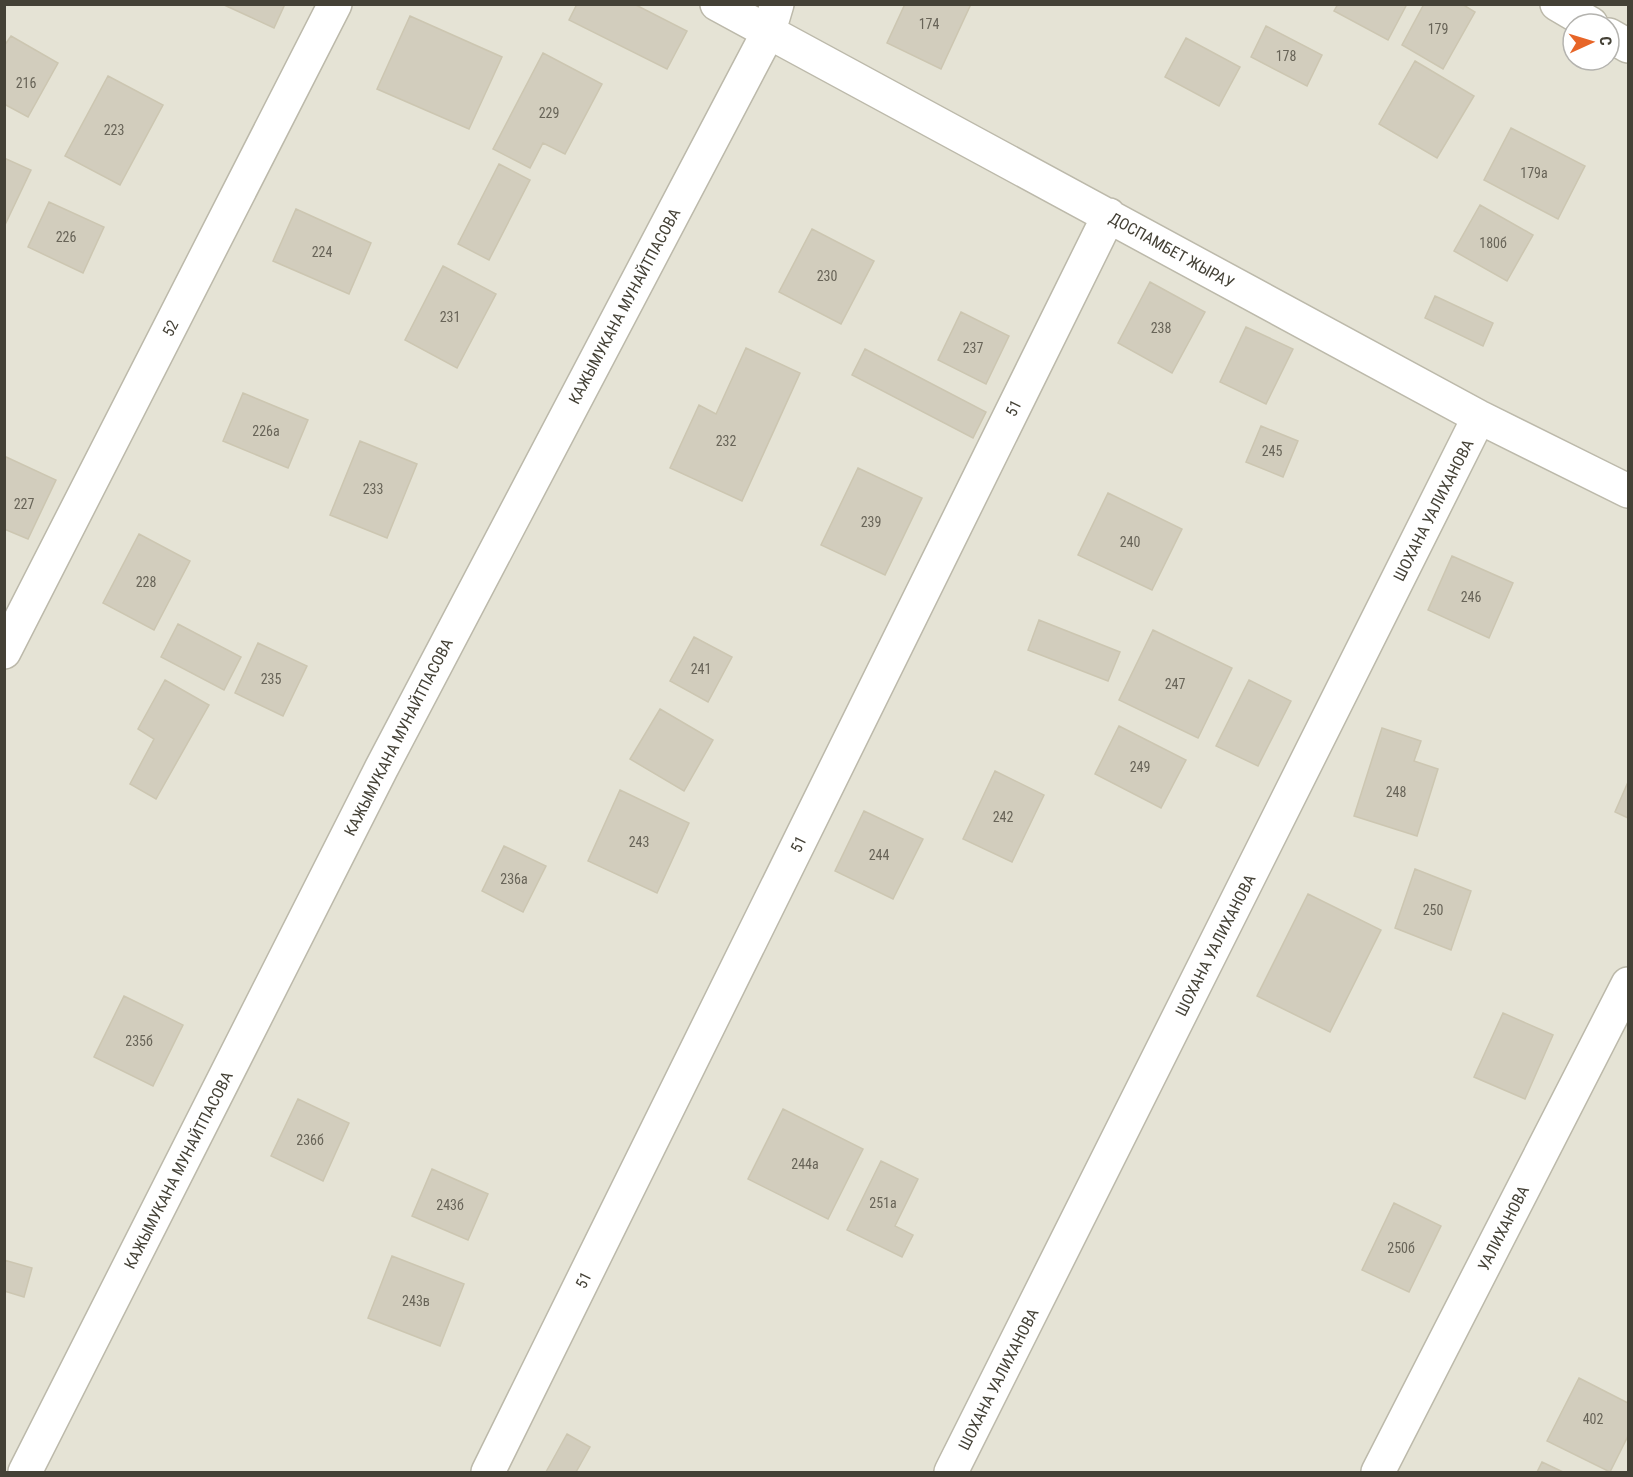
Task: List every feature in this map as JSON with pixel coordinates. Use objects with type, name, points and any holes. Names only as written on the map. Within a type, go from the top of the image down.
[{"type":"street","name":"52","points":[[4,652],[334,4]]},
{"type":"street","name":"ДОСПАМБЕТ ЖЫРАУ","points":[[717,4],[773,18],[1109,215],[1479,417],[1629,491]]},
{"type":"street","points":[[1557,4],[1571,12]]},
{"type":"street","name":"КАЖЫМУКАНА МУНАЙТПАСОВА","points":[[25,1473],[381,769],[773,18]]},
{"type":"street","name":"51","points":[[488,1473],[1109,215]]},
{"type":"street","name":"ШОХАНА УАЛИХАНОВА","points":[[951,1473],[1479,417]]},
{"type":"street","name":"УАЛИХАНОВА","points":[[1378,1473],[1629,984]]},
{"type":"shaded area","points":[[5,5],[1628,5],[1628,1472],[5,1472]]},
{"type":"building","points":[[222,4],[285,4],[274,28]]},
{"type":"building","points":[[577,4],[634,4],[687,31],[667,69],[569,20]]},
{"type":"building","points":[[905,4],[971,4],[941,69],[887,43]]},
{"type":"building","points":[[1338,4],[1407,4],[1388,40],[1334,11]]},
{"type":"building","points":[[1424,4],[1462,4],[1475,12],[1443,69],[1402,45]]},
{"type":"building","points":[[410,16],[502,57],[469,129],[377,89]]},
{"type":"building","points":[[1266,26],[1322,55],[1307,86],[1251,57]]},
{"type":"building","points":[[11,36],[58,63],[28,117],[4,104],[4,46]]},
{"type":"building","points":[[1186,38],[1240,67],[1219,106],[1165,77]]},
{"type":"building","points":[[543,53],[602,84],[565,154],[543,143],[530,168],[493,149]]},
{"type":"building","points":[[1415,61],[1474,96],[1437,158],[1379,124]]},
{"type":"building","points":[[108,76],[163,105],[120,185],[65,156]]},
{"type":"building","points":[[1511,128],[1585,166],[1558,219],[1484,180]]},
{"type":"building","points":[[4,158],[31,170],[4,227]]},
{"type":"building","points":[[499,164],[530,180],[489,260],[458,244]]},
{"type":"building","points":[[49,202],[104,227],[83,273],[28,247]]},
{"type":"building","points":[[1480,205],[1533,235],[1507,281],[1454,251]]},
{"type":"building","points":[[296,209],[371,243],[349,294],[273,261]]},
{"type":"building","points":[[812,229],[874,261],[841,324],[779,292]]},
{"type":"building","points":[[443,266],[496,294],[457,368],[405,340]]},
{"type":"building","points":[[1150,282],[1205,312],[1172,373],[1118,343]]},
{"type":"building","points":[[1435,296],[1493,323],[1483,346],[1425,318]]},
{"type":"building","points":[[961,312],[1009,336],[986,384],[938,360]]},
{"type":"building","points":[[1246,327],[1293,349],[1266,404],[1220,382]]},
{"type":"building","points":[[746,348],[800,373],[742,501],[670,468],[699,405],[716,414]]},
{"type":"building","points":[[865,349],[986,412],[973,438],[852,375]]},
{"type":"building","points":[[243,393],[308,420],[288,468],[223,441]]},
{"type":"building","points":[[1261,426],[1298,441],[1283,477],[1246,462]]},
{"type":"building","points":[[360,441],[417,464],[387,538],[330,515]]},
{"type":"building","points":[[4,456],[56,480],[28,539],[4,529]]},
{"type":"building","points":[[858,468],[922,498],[885,575],[821,545]]},
{"type":"building","points":[[1108,493],[1182,529],[1152,590],[1078,555]]},
{"type":"building","points":[[139,534],[190,561],[154,630],[103,603]]},
{"type":"building","points":[[1452,556],[1513,583],[1489,638],[1428,610]]},
{"type":"building","points":[[1039,620],[1120,652],[1108,681],[1028,650]]},
{"type":"building","points":[[178,624],[241,657],[224,690],[161,657]]},
{"type":"building","points":[[1153,630],[1232,668],[1198,738],[1119,700]]},
{"type":"building","points":[[694,637],[732,657],[708,702],[670,681]]},
{"type":"building","points":[[258,643],[307,666],[283,716],[235,693]]},
{"type":"building","points":[[165,680],[209,705],[156,799],[130,784],[154,739],[138,729]]},
{"type":"building","points":[[1249,680],[1291,701],[1258,766],[1216,746]]},
{"type":"building","points":[[660,709],[713,740],[684,791],[630,759]]},
{"type":"building","points":[[1119,726],[1186,760],[1161,808],[1095,774]]},
{"type":"building","points":[[1382,728],[1421,741],[1414,761],[1438,769],[1417,836],[1354,816]]},
{"type":"building","points":[[995,771],[1044,795],[1012,862],[963,839]]},
{"type":"building","points":[[1628,782],[1628,818],[1615,812]]},
{"type":"building","points":[[620,790],[689,823],[657,893],[588,861]]},
{"type":"building","points":[[864,811],[923,839],[893,899],[835,871]]},
{"type":"building","points":[[504,846],[546,866],[523,912],[482,891]]},
{"type":"building","points":[[1415,869],[1471,891],[1451,950],[1395,928]]},
{"type":"building","points":[[1308,894],[1381,930],[1330,1032],[1257,996]]},
{"type":"building","points":[[124,996],[183,1025],[153,1086],[94,1057]]},
{"type":"building","points":[[1503,1013],[1553,1035],[1525,1099],[1474,1077]]},
{"type":"building","points":[[298,1099],[349,1123],[323,1181],[271,1156]]},
{"type":"building","points":[[783,1109],[863,1149],[828,1219],[748,1179]]},
{"type":"building","points":[[881,1161],[918,1179],[895,1226],[913,1235],[902,1257],[847,1230]]},
{"type":"building","points":[[432,1169],[488,1194],[468,1240],[412,1216]]},
{"type":"building","points":[[1394,1203],[1441,1226],[1409,1292],[1362,1270]]},
{"type":"building","points":[[392,1256],[464,1284],[440,1346],[368,1318]]},
{"type":"building","points":[[4,1260],[32,1268],[24,1297],[4,1291]]},
{"type":"building","points":[[1579,1378],[1628,1403],[1628,1436],[1610,1472],[1547,1441]]},
{"type":"building","points":[[567,1434],[590,1447],[576,1472],[546,1472]]},
{"type":"building","points":[[1542,1462],[1563,1472],[1537,1472]]}]
